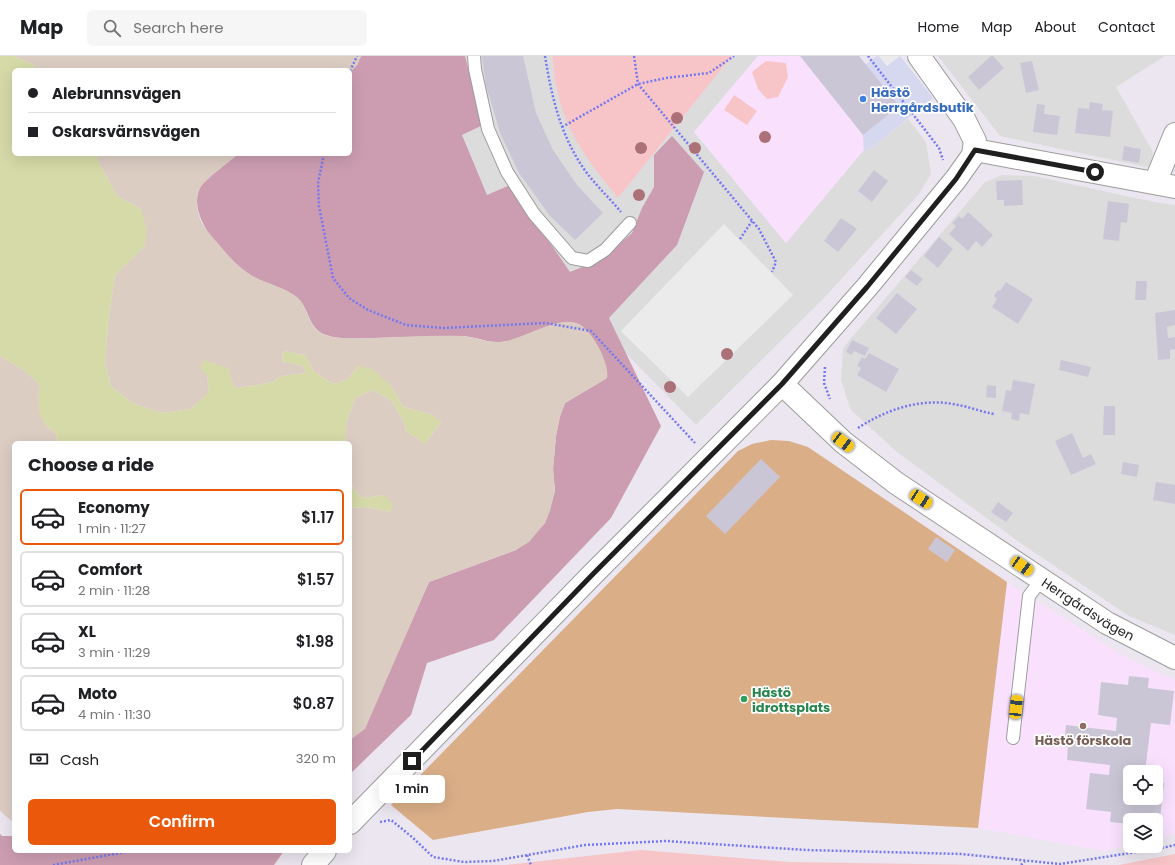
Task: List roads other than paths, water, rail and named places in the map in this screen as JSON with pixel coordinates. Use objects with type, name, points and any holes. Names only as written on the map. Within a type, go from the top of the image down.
[{"type":"street","points":[[352,821],[593,574],[782,384],[867,287],[956,179],[975,150],[975,141],[970,129],[919,56]]},
{"type":"street","points":[[975,150],[1165,185],[1175,134]]},
{"type":"street","name":"Herrgårdsvägen","points":[[782,384],[843,442],[896,483],[1107,623],[1175,658]]},
{"type":"street","points":[[313,865],[323,853]]},
{"type":"lane","points":[[474,56],[475,69],[488,129],[507,172],[534,214],[572,258],[588,262],[605,250],[630,223]]},
{"type":"lane","points":[[1013,738],[1029,596],[1042,579]]},
{"type":"place","name":"Hästö Herrgårdsbutik","points":[[863,99]]},
{"type":"place","name":"Hästö idrottsplats","points":[[744,699]]},
{"type":"place","name":"Hästö förskola","points":[[1083,726]]}]
